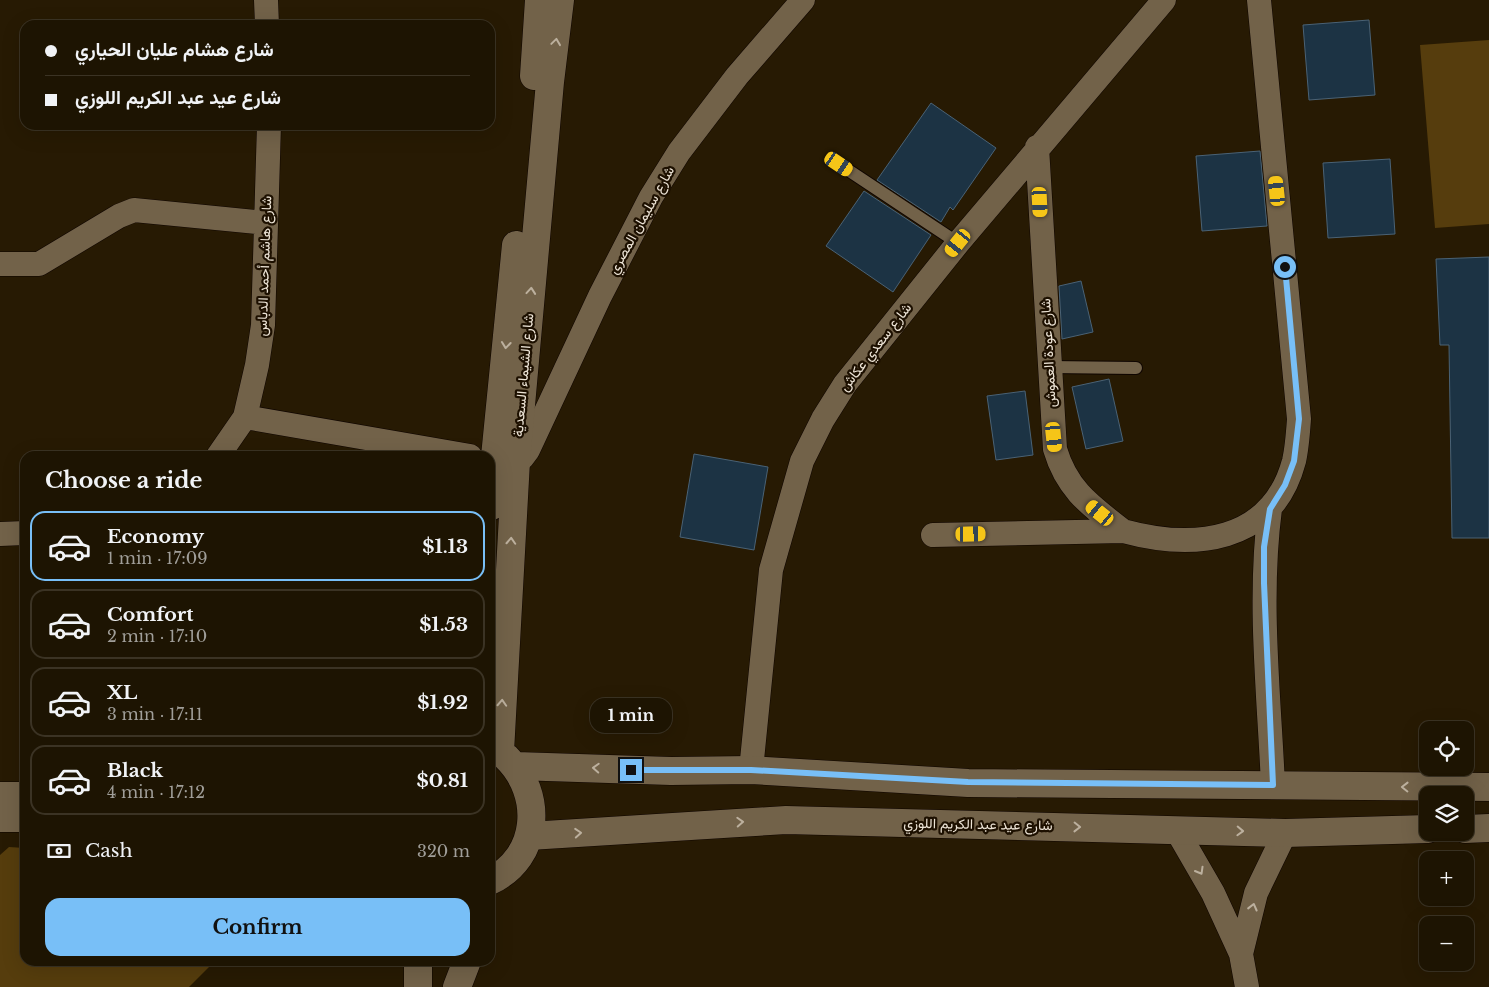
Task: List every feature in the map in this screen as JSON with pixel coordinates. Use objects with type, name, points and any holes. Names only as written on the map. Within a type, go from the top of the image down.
[{"type":"street","points":[[266,0],[267,20]]},
{"type":"street","name":"شارع الشيماء السعدية","points":[[493,451],[534,77],[539,0]]},
{"type":"street","name":"شارع الشيماء السعدية","points":[[493,451],[549,92],[560,0]]},
{"type":"street","name":"شارع سليمان المصري","points":[[495,459],[522,458],[528,450],[600,296],[651,197],[679,152],[736,76],[803,0]]},
{"type":"street","name":"شارع سعدي عكاش","points":[[751,770],[771,570],[802,461],[823,419],[844,384],[1036,147],[1164,0]]},
{"type":"street","points":[[933,534],[1123,531],[1147,538],[1181,542],[1214,539],[1239,531],[1270,509],[1285,485],[1294,461],[1299,419],[1259,0]]},
{"type":"street","name":"شارع هاشم أحمد الدباس","points":[[221,451],[244,417],[257,365],[263,325],[269,130]]},
{"type":"street","name":"شارع عودة العموش","points":[[1036,147],[1055,449],[1061,469],[1076,492],[1123,531]]},
{"type":"street","points":[[0,264],[39,264],[119,216],[134,210],[266,223]]},
{"type":"street","points":[[244,417],[445,451]]},
{"type":"street","points":[[1270,509],[1264,547],[1264,583],[1273,785]]},
{"type":"street","points":[[0,534],[20,533]]},
{"type":"street","name":"شارع الشيماء السعدية","points":[[495,548],[502,755]]},
{"type":"street","points":[[502,755],[670,772],[751,770],[968,782],[1489,787]]},
{"type":"street","points":[[495,884],[518,858],[529,836],[532,812],[528,788],[502,755]]},
{"type":"street","points":[[0,796],[20,796]]},
{"type":"street","points":[[0,818],[20,818]]},
{"type":"street","name":"شارع عيد عبد الكريم اللوزي","points":[[529,836],[786,820],[1285,833],[1419,830]]},
{"type":"street","points":[[1474,829],[1489,828]]},
{"type":"street","points":[[1176,829],[1213,893],[1241,954],[1247,987]]},
{"type":"street","points":[[1241,954],[1256,893],[1285,833]]},
{"type":"street","points":[[418,966],[418,987]]},
{"type":"street","points":[[457,987],[465,966]]},
{"type":"lane","points":[[839,164],[958,243]]},
{"type":"lane","points":[[1049,367],[1136,368]]},
{"type":"shaded area","points":[[1489,40],[1489,224],[1435,228],[1420,45]]},
{"type":"shaded area","points":[[9,847],[20,848],[20,966],[210,966],[189,987],[0,987],[0,855]]},
{"type":"building","points":[[1369,20],[1375,95],[1309,100],[1303,25]]},
{"type":"building","points":[[931,103],[996,148],[953,210],[950,207],[941,222],[877,180]]},
{"type":"building","points":[[1260,151],[1267,226],[1202,231],[1196,156]]},
{"type":"building","points":[[1390,159],[1395,234],[1328,238],[1323,163]]},
{"type":"building","points":[[864,191],[931,235],[893,292],[826,246]]},
{"type":"building","points":[[1489,257],[1489,538],[1452,538],[1449,345],[1440,345],[1436,259]]},
{"type":"building","points":[[1081,281],[1093,332],[1062,339],[1059,286]]},
{"type":"building","points":[[1109,379],[1123,441],[1086,449],[1072,387]]},
{"type":"building","points":[[1025,391],[1033,455],[996,460],[987,396]]},
{"type":"building","points":[[694,454],[768,467],[754,550],[680,537]]},
{"type":"route","points":[[631,770],[670,772],[751,770],[968,782],[1273,785],[1264,547],[1270,509],[1285,485],[1294,461],[1299,419],[1285,267]]}]
